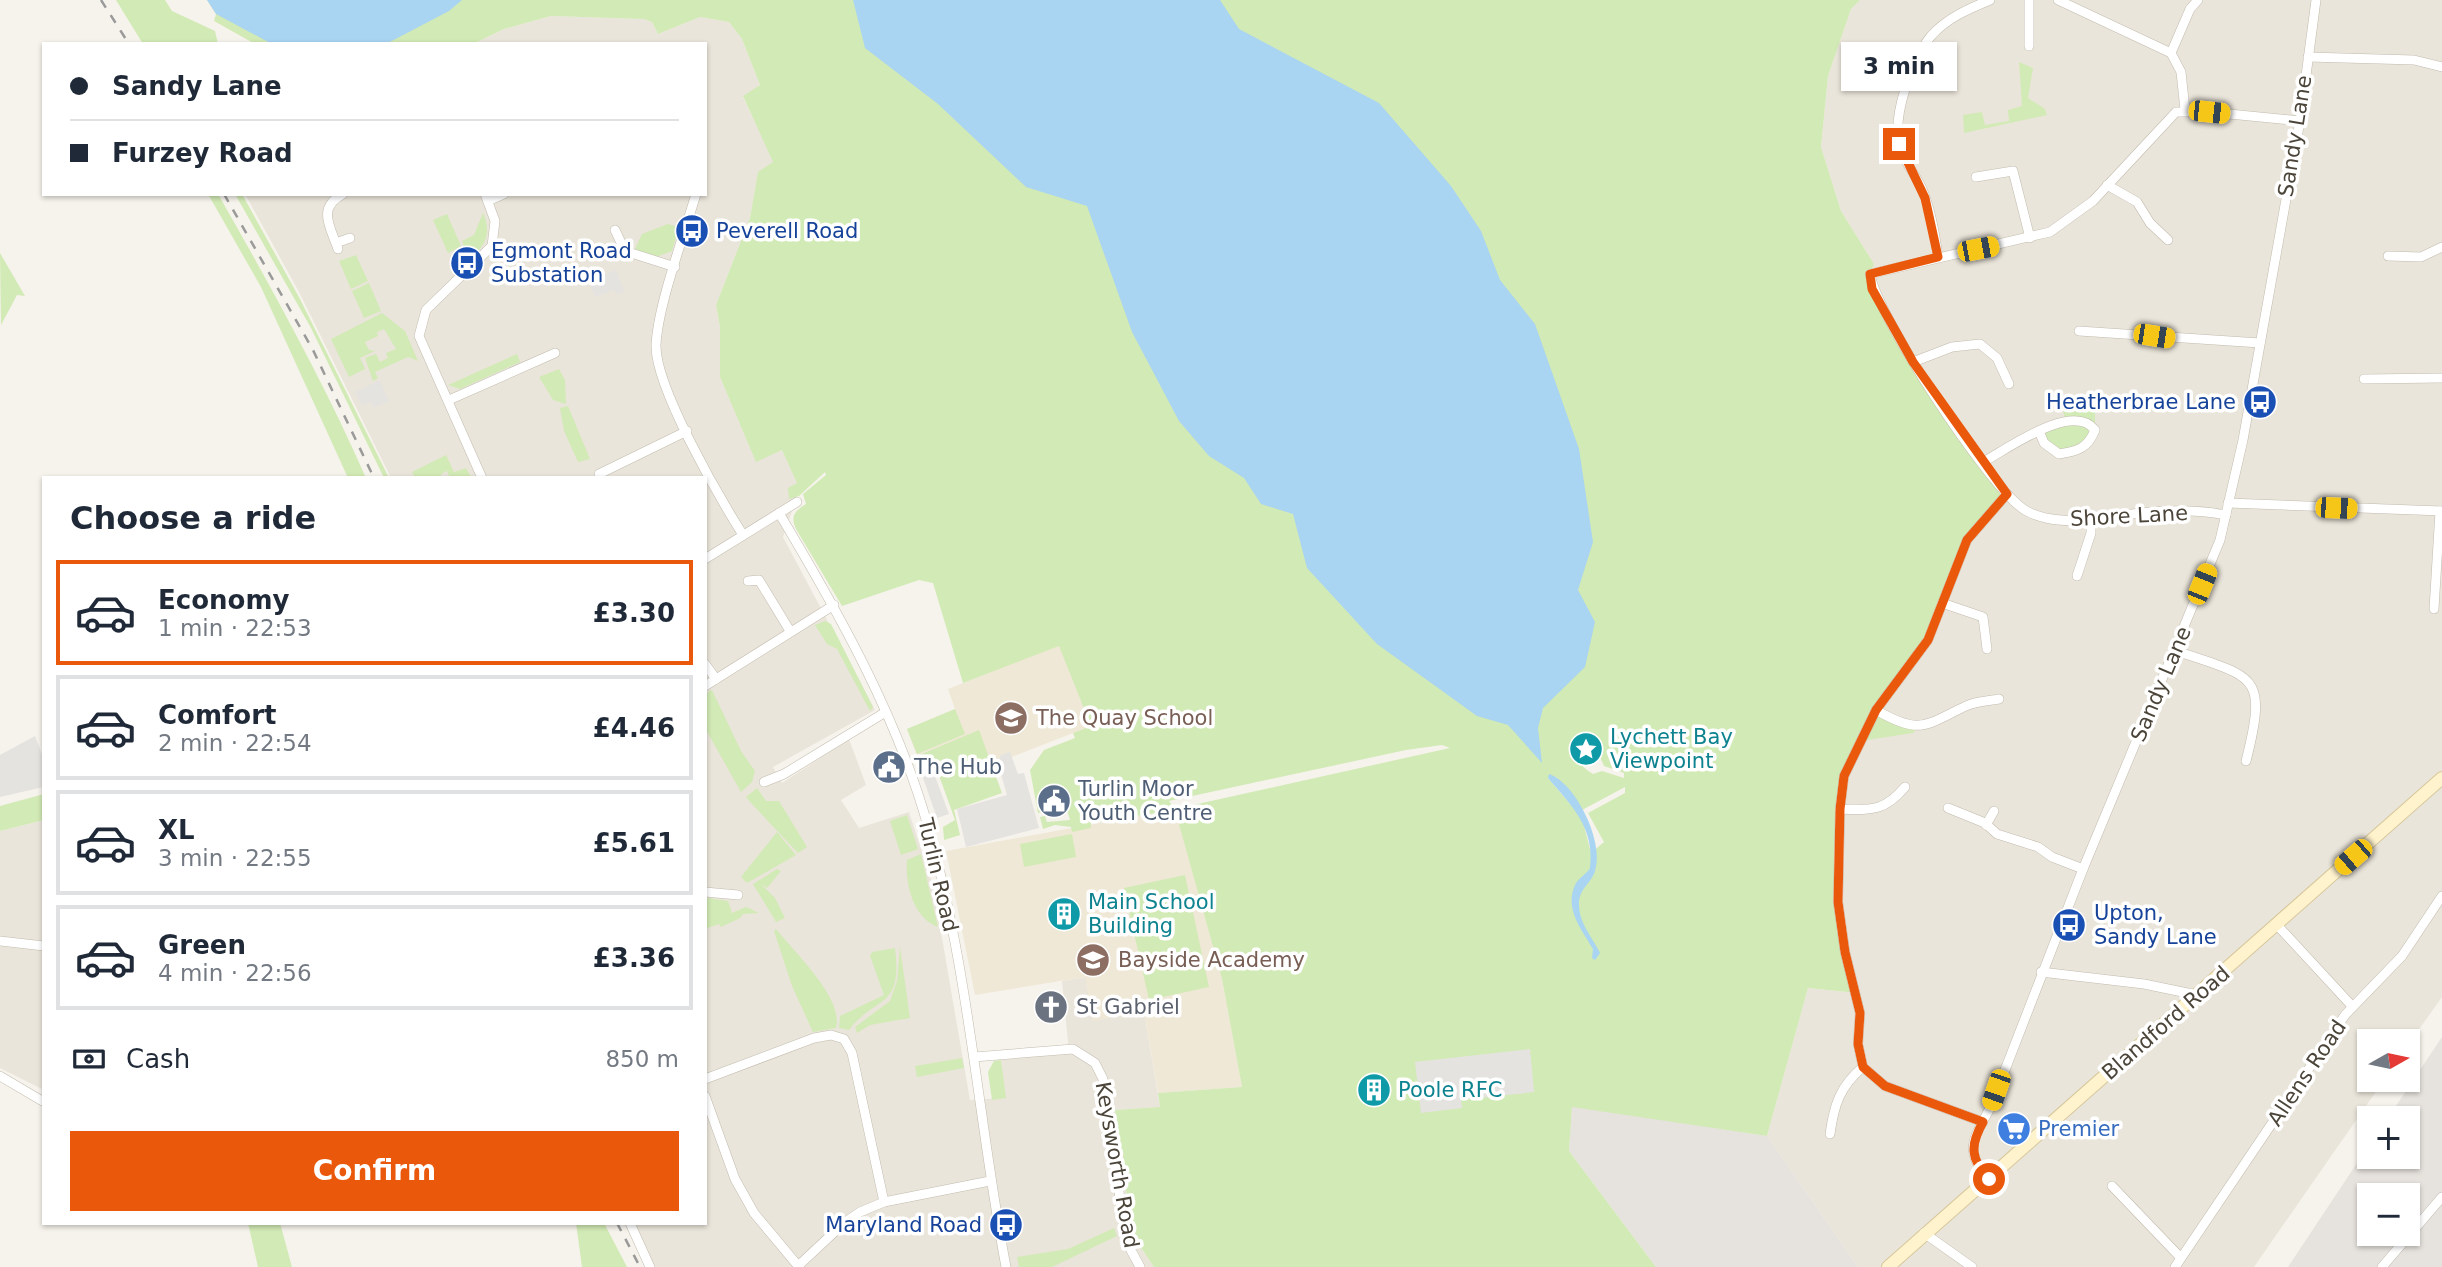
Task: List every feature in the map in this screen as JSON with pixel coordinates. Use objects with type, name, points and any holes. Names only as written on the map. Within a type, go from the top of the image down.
[{"type":"main road","name":"Blandford Road","points":[[1888,1267],[2442,778]]},
{"type":"street","points":[[1990,0],[1965,10],[1930,37],[1907,86],[1897,123],[1899,144],[1925,198],[1938,257],[2050,232],[2073,217],[2107,185],[2167,118],[2185,110],[2300,121]]},
{"type":"street","points":[[2029,0],[2029,46]]},
{"type":"street","points":[[2058,0],[2171,53],[2181,72],[2185,110]]},
{"type":"street","points":[[2171,53],[2190,9],[2198,0]]},
{"type":"street","name":"Sandy Lane","points":[[1989,1179],[1976,1162],[1972,1146],[2083,869],[2220,540],[2260,343],[2300,121],[2316,0]]},
{"type":"street","points":[[2308,57],[2414,60],[2442,67]]},
{"type":"street","points":[[1976,177],[2013,171],[2029,238]]},
{"type":"street","points":[[2107,185],[2137,202],[2150,223],[2168,240]]},
{"type":"street","points":[[340,196],[330,204],[327,214],[337,246],[350,238]]},
{"type":"street","points":[[695,196],[660,320],[657,351],[660,369],[687,431],[715,489],[743,535]]},
{"type":"street","points":[[481,476],[449,400],[421,345],[421,320],[432,303],[492,246],[496,227],[487,197]]},
{"type":"street","points":[[615,230],[625,251],[675,267]]},
{"type":"street","points":[[2388,256],[2421,257],[2442,247]]},
{"type":"street","name":"Shore Lane","points":[[1938,257],[1870,274],[1872,289],[1913,362],[1983,462],[2007,494],[2023,509],[2038,516],[2064,520],[2164,511],[2226,515]]},
{"type":"street","points":[[2079,331],[2260,343]]},
{"type":"street","points":[[1913,362],[1952,347],[1980,344],[1997,358],[2009,384]]},
{"type":"street","points":[[449,400],[555,353]]},
{"type":"street","points":[[2364,379],[2442,378]]},
{"type":"street","points":[[1983,462],[2039,431],[2055,423],[2077,419],[2089,422],[2095,430],[2091,441],[2079,451],[2059,454],[2045,443],[2039,431]]},
{"type":"street","points":[[599,474],[687,431]]},
{"type":"street","points":[[1983,1122],[1885,1086],[1863,1067],[1858,1044],[1860,1013],[1845,952],[1838,902],[1840,809],[1844,776],[1876,710],[1928,640],[1967,540],[2007,494]]},
{"type":"street","points":[[707,558],[797,502]]},
{"type":"street","points":[[2228,503],[2441,511],[2434,610]]},
{"type":"street","name":"Turlin Road","points":[[779,513],[834,605],[919,795],[955,945],[974,1057],[990,1181],[1006,1267]]},
{"type":"street","points":[[2077,576],[2091,533],[2091,519]]},
{"type":"street","points":[[760,580],[766,568]]},
{"type":"street","points":[[760,580],[790,631]]},
{"type":"street","points":[[748,581],[760,580]]},
{"type":"street","points":[[1942,604],[1983,617],[1987,649]]},
{"type":"street","points":[[707,685],[834,605]]},
{"type":"street","points":[[2175,650],[2241,674],[2252,686],[2258,708],[2246,761]]},
{"type":"street","points":[[707,667],[716,680]]},
{"type":"street","points":[[1876,710],[1899,724],[1918,726],[1938,722],[1968,705],[1999,699]]},
{"type":"street","points":[[764,782],[784,774],[884,713]]},
{"type":"street","points":[[1840,809],[1881,808],[1889,804],[1905,787]]},
{"type":"street","points":[[1948,808],[1986,825],[1997,834],[2038,847],[2083,869]]},
{"type":"street","points":[[1986,825],[1994,811]]},
{"type":"street","points":[[707,892],[738,895]]},
{"type":"street","name":"Allens Road","points":[[2175,1267],[2353,1006],[2402,956],[2442,896]]},
{"type":"street","points":[[2277,925],[2353,1006]]},
{"type":"street","points":[[0,941],[42,946]]},
{"type":"street","points":[[2041,972],[2144,984],[2197,995]]},
{"type":"street","points":[[707,1078],[814,1038],[835,1035],[844,1038],[852,1053],[884,1202]]},
{"type":"street","name":"Keysworth Road","points":[[974,1057],[1073,1049],[1085,1054],[1095,1063],[1103,1079],[1126,1241],[1140,1267]]},
{"type":"street","points":[[1830,1134],[1834,1106],[1841,1090],[1863,1067]]},
{"type":"street","points":[[0,1076],[42,1101]]},
{"type":"street","points":[[707,1102],[735,1179],[754,1213],[798,1267],[844,1223],[884,1202],[990,1181]]},
{"type":"street","points":[[2112,1186],[2181,1258]]},
{"type":"street","points":[[2382,1267],[2442,1197]]},
{"type":"street","points":[[631,1225],[650,1267]]},
{"type":"street","points":[[1924,1233],[1972,1267]]},
{"type":"shaded area","points":[[1860,0],[2442,0],[2442,997],[2419,1029],[2357,1029],[2357,1092],[2376,1092],[2366,1106],[2357,1106],[2357,1119],[2254,1267],[1858,1267],[1767,1136],[1808,988],[1856,993],[1838,902],[1840,809],[1913,362],[1870,274],[1874,264],[1841,211],[1821,147],[1828,76],[1851,9]]},
{"type":"shaded area","points":[[551,16],[645,19],[652,22],[658,34],[700,17],[729,22],[742,39],[760,85],[743,97],[774,162],[758,173],[750,218],[716,305],[720,327],[720,377],[756,461],[782,450],[800,488],[783,537],[875,710],[773,767],[782,783],[849,739],[866,785],[841,800],[859,828],[909,812],[933,886],[970,1100],[1005,1098],[1001,1060],[1069,1052],[1062,981],[1085,977],[1144,1011],[1160,1107],[1115,1110],[1132,1234],[1154,1267],[647,1267],[625,1225],[707,1225],[707,476],[390,476],[299,292],[246,196],[707,196],[707,42],[477,42],[504,29]]},
{"type":"shaded area","points":[[616,270],[624,291],[617,295],[614,290],[595,297],[588,281]]},
{"type":"shaded area","points":[[380,380],[389,401],[374,408],[371,402],[362,406],[355,392]]},
{"type":"shaded area","name":"The Quay School","points":[[1059,645],[1091,726],[942,784],[935,764],[926,766],[919,761],[907,729],[955,709],[948,689]]},
{"type":"shaded area","points":[[35,736],[42,755],[42,787],[0,797],[0,755]]},
{"type":"shaded area","points":[[1010,752],[1018,774],[1024,773],[1039,828],[966,847],[957,809],[1007,795],[998,764],[1001,755]]},
{"type":"shaded area","points":[[932,768],[949,814],[937,818],[921,772]]},
{"type":"shaded area","name":"Bayside Academy","points":[[1175,809],[1222,979],[1242,1087],[1158,1093],[1144,1011],[1093,1021],[1085,977],[975,995],[946,851]]},
{"type":"shaded area","points":[[42,820],[42,1089],[0,1068],[0,831]]},
{"type":"shaded area","points":[[2442,1037],[2442,1267],[2288,1267],[2357,1163],[2357,1169],[2420,1169],[2420,1106],[2396,1106],[2405,1092],[2420,1092],[2420,1070]]},
{"type":"shaded area","points":[[1530,1049],[1534,1092],[1461,1100],[1462,1108],[1421,1113],[1415,1062]]},
{"type":"shaded area","points":[[1572,1106],[1767,1136],[1858,1267],[1656,1267],[1569,1151]]},
{"type":"green space","points":[[116,0],[165,0],[172,11],[215,31],[218,42],[142,42]]},
{"type":"green space","points":[[207,0],[1860,0],[1851,9],[1828,76],[1821,147],[1841,211],[1874,264],[1870,274],[1913,363],[2007,494],[1967,540],[1928,640],[1877,710],[1918,726],[1913,733],[1861,741],[1844,776],[1838,902],[1857,993],[1808,988],[1767,1136],[1572,1107],[1569,1151],[1656,1267],[1154,1267],[1132,1234],[1115,1110],[1160,1107],[1158,1093],[1242,1087],[1222,979],[1175,810],[1091,823],[1091,828],[1072,832],[1071,827],[1055,825],[1043,829],[1040,817],[1045,816],[1047,822],[1070,820],[1060,786],[1041,791],[1046,811],[1038,813],[1030,770],[1044,750],[1075,738],[1073,733],[1091,726],[1059,646],[963,683],[933,583],[919,580],[842,606],[793,521],[796,512],[806,504],[803,494],[826,475],[825,472],[799,496],[789,499],[788,488],[797,483],[782,450],[756,462],[720,377],[720,327],[716,305],[750,218],[758,172],[773,162],[743,96],[760,85],[742,39],[729,22],[700,17],[658,34],[652,22],[644,19],[551,16],[504,29],[477,42],[251,42],[214,21],[216,14]],"holes":[[[1585,739],[1593,741],[1604,766],[1624,773],[1624,778],[1602,771],[1593,774],[1585,768],[1578,758],[1578,744]],[[1442,745],[1450,748],[1175,809],[1169,801],[1406,750]],[[1556,777],[1582,810],[1625,787],[1625,793],[1588,813],[1604,842],[1591,853],[1582,818],[1548,778]]]},
{"type":"green space","points":[[2019,62],[2033,68],[2028,98],[2045,109],[2047,115],[1964,133],[1963,115],[1982,112],[1985,125],[2009,121],[2008,110],[2022,106]]},
{"type":"green space","points":[[209,196],[219,196],[257,264],[314,370],[365,476],[347,476],[261,287]]},
{"type":"green space","points":[[236,196],[243,196],[300,299],[388,476],[383,476],[311,328]]},
{"type":"green space","points":[[483,213],[487,227],[486,239],[469,259],[462,241],[474,235]]},
{"type":"green space","points":[[447,214],[461,246],[448,253],[433,220]]},
{"type":"green space","points":[[668,224],[679,227],[672,251],[656,257],[635,249],[642,234]]},
{"type":"green space","points":[[0,253],[25,296],[17,295],[1,325]]},
{"type":"green space","points":[[356,255],[368,281],[351,289],[339,261]]},
{"type":"green space","points":[[369,283],[381,311],[364,318],[352,291]]},
{"type":"green space","points":[[382,313],[405,331],[418,361],[408,357],[375,372],[378,378],[373,381],[365,358],[376,354],[380,362],[388,358],[386,353],[396,349],[384,329],[377,332],[378,336],[365,342],[369,350],[375,351],[360,358],[365,369],[349,377],[331,339]]},
{"type":"green space","points":[[517,354],[520,362],[460,389],[448,385]]},
{"type":"green space","points":[[559,369],[565,380],[566,404],[553,400],[539,377]]},
{"type":"green space","points":[[2061,397],[2095,397],[2095,430],[2091,441],[2059,454],[2039,431],[2065,421]]},
{"type":"green space","points":[[568,406],[590,459],[578,462],[564,431],[560,408]]},
{"type":"green space","points":[[446,455],[454,472],[466,468],[470,476],[449,476],[447,471],[442,476],[414,476],[412,472]]},
{"type":"green space","points":[[825,621],[831,624],[873,707],[870,711],[837,649],[827,644],[815,625]]},
{"type":"green space","points":[[712,690],[741,751],[755,771],[752,782],[741,792],[707,732],[707,693]]},
{"type":"green space","points":[[955,709],[965,734],[917,754],[907,729]]},
{"type":"green space","points":[[979,730],[1002,793],[954,810],[960,835],[944,840],[943,827],[955,820],[935,764],[923,765],[917,756]]},
{"type":"green space","points":[[757,788],[766,801],[779,801],[807,847],[798,853],[746,797]]},
{"type":"green space","points":[[42,795],[42,820],[0,831],[0,806]]},
{"type":"green space","points":[[907,815],[918,849],[901,855],[890,821]]},
{"type":"green space","points":[[777,832],[796,855],[747,883],[741,877]]},
{"type":"green space","points":[[1072,834],[1076,857],[1024,867],[1020,844]]},
{"type":"green space","points":[[921,854],[938,927],[922,916],[909,889],[907,860]]},
{"type":"green space","points":[[777,869],[781,871],[767,888],[761,884],[775,898],[785,918],[776,922],[753,884]]},
{"type":"green space","points":[[1185,875],[1209,987],[1149,1000],[1124,888]]},
{"type":"green space","points":[[707,899],[728,901],[732,913],[746,907],[759,913],[743,914],[721,927],[719,924],[707,928]]},
{"type":"green space","points":[[776,929],[816,976],[833,1003],[836,1028],[813,1032],[792,986],[774,931]]},
{"type":"green space","points":[[900,947],[910,1018],[870,1025],[857,1033],[855,1027],[890,1001],[897,981]]},
{"type":"green space","points":[[895,948],[895,982],[891,992],[849,1030],[839,1028],[840,1016],[884,995],[870,956],[872,952]]},
{"type":"green space","points":[[962,1058],[964,1068],[917,1077],[915,1066]]},
{"type":"green space","points":[[1001,1060],[1006,1098],[992,1100],[988,1072],[994,1061]]},
{"type":"green space","points":[[248,1225],[281,1225],[292,1267],[258,1267]]},
{"type":"green space","points":[[576,1225],[605,1225],[627,1267],[582,1267]]},
{"type":"green space","points":[[1114,1228],[1117,1236],[1052,1267],[1019,1267],[1017,1257],[1068,1249]]},
{"type":"water","points":[[207,0],[462,0],[449,11],[390,42],[268,42],[216,14]]},
{"type":"water","points":[[853,0],[1220,0],[1239,29],[1379,103],[1451,186],[1481,231],[1500,280],[1535,324],[1579,449],[1593,542],[1578,590],[1595,622],[1585,667],[1543,708],[1538,728],[1542,763],[1508,725],[1477,716],[1377,644],[1307,568],[1293,514],[1261,504],[1244,478],[1209,456],[1179,421],[1132,332],[1087,206],[1026,187],[938,104],[865,48]]},
{"type":"water","points":[[1549,774],[1569,789],[1578,801],[1586,815],[1596,845],[1595,871],[1581,894],[1579,904],[1584,924],[1600,953],[1595,960],[1592,958],[1593,949],[1576,919],[1572,902],[1575,885],[1590,868],[1589,841],[1580,818],[1548,778]]},
{"type":"railway","points":[[101,0],[128,42]]},
{"type":"railway","points":[[225,196],[313,350],[373,476]]},
{"type":"railway","points":[[618,1225],[640,1267]]},
{"type":"place","name":"Peverell Road","points":[[692,231]]},
{"type":"place","name":"Egmont Road Substation","points":[[467,263]]},
{"type":"place","name":"Heatherbrae Lane","points":[[2260,402]]},
{"type":"place","name":"The Quay School","points":[[1011,718]]},
{"type":"place","name":"Lychett Bay Viewpoint","points":[[1586,749]]},
{"type":"place","name":"The Hub","points":[[889,767]]},
{"type":"place","name":"Turlin Moor Youth Centre","points":[[1054,801]]},
{"type":"place","name":"Main School Building","points":[[1064,914]]},
{"type":"place","name":"Upton, Sandy Lane","points":[[2069,925]]},
{"type":"place","name":"Bayside Academy","points":[[1093,960]]},
{"type":"place","name":"St Gabriel","points":[[1051,1007]]},
{"type":"place","name":"Poole RFC","points":[[1374,1090]]},
{"type":"place","name":"Premier","points":[[2014,1129]]},
{"type":"place","name":"Maryland Road","points":[[1006,1225]]},
{"type":"route","points":[[1899,144],[1925,198],[1938,257],[1870,274],[1872,289],[1913,362],[1964,438],[2007,494],[1967,540],[1928,640],[1876,710],[1844,776],[1840,809],[1838,902],[1845,952],[1857,993],[1861,1031],[1858,1044],[1863,1067],[1885,1086],[1983,1122],[1972,1146],[1976,1162],[1989,1179]]}]
